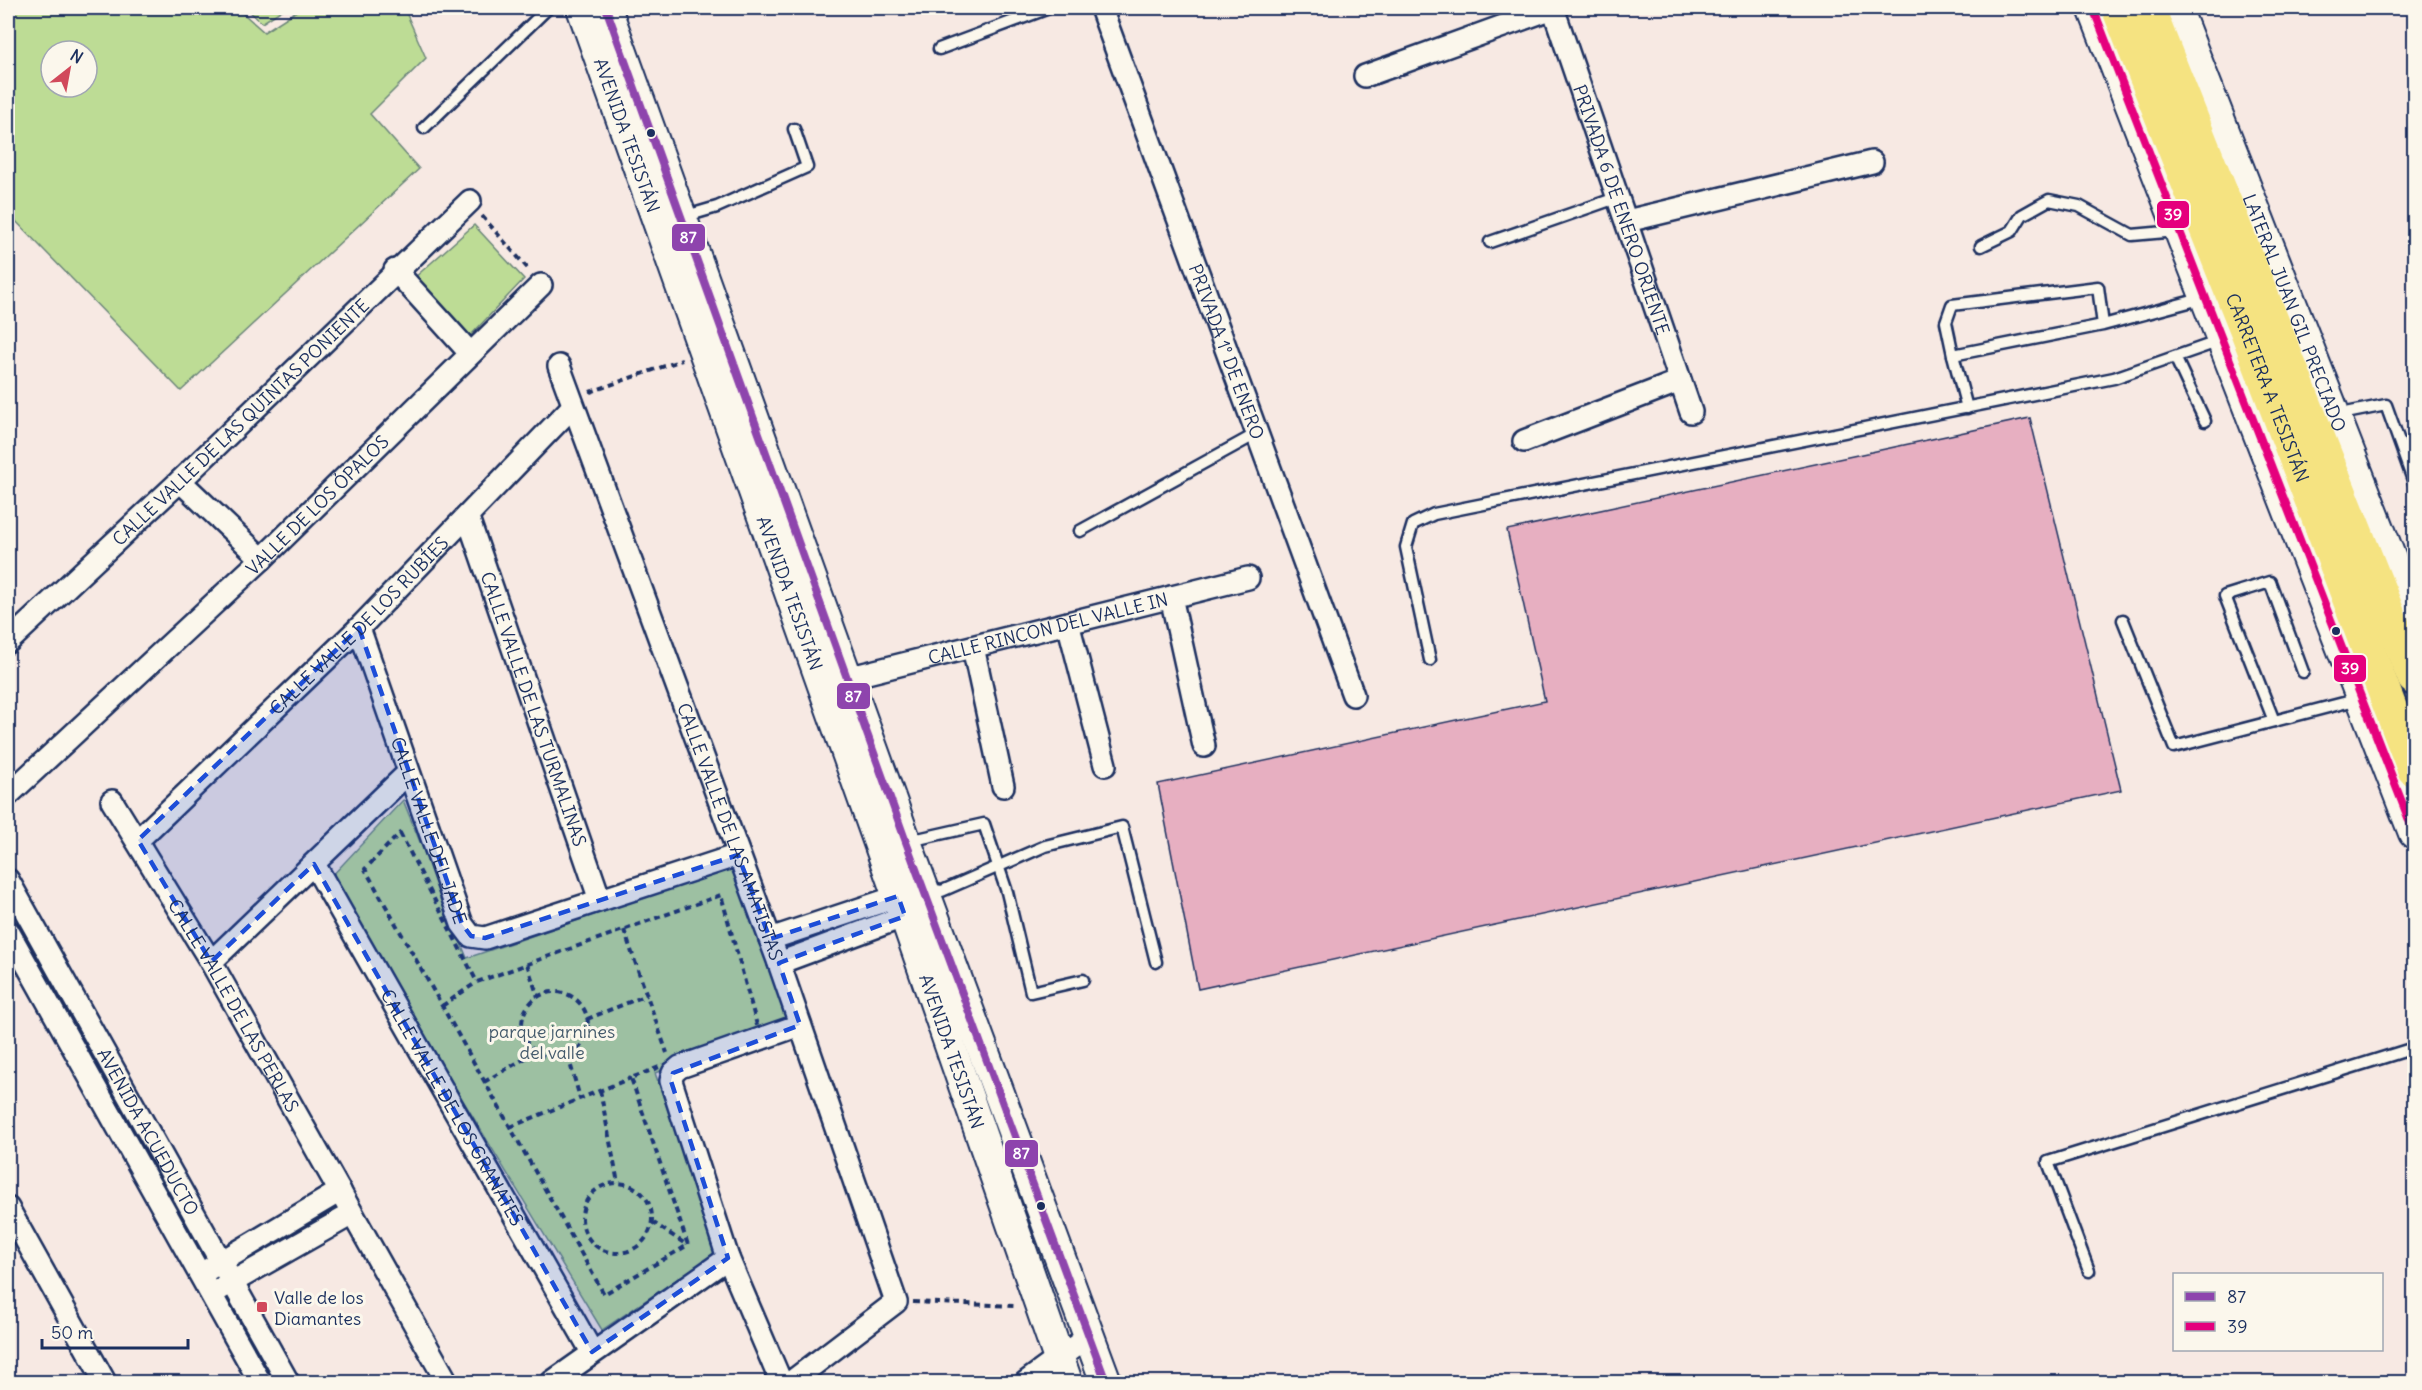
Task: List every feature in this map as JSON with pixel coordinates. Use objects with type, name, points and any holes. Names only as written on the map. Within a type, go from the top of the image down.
[{"type":"main road","name":"CARRETERA A TESISTÁN","points":[[2118,8],[2245,289]]},
{"type":"main road","name":"CARRETERA A TESISTÁN","points":[[2148,8],[2245,289],[2255,331],[2415,770]]},
{"type":"main road","name":"CARRETERA A TESISTÁN","points":[[2255,331],[2415,678]]},
{"type":"street","name":"AVENIDA TESISTÁN","points":[[582,8],[920,900],[1089,1336],[1095,1377]]},
{"type":"street","name":"AVENIDA TESISTÁN","points":[[606,8],[906,842],[920,900],[1041,1306],[1063,1370]]},
{"type":"street","name":"PRIVADA 1° DE ENERO","points":[[1101,8],[1353,695]]},
{"type":"street","points":[[1365,76],[1553,8]]},
{"type":"street","name":"PRIVADA 6 DE ENERO ORIENTE","points":[[1553,8],[1691,412]]},
{"type":"street","name":"LATERAL JUAN GIL PRECIADO","points":[[2094,8],[2180,231],[2245,289]]},
{"type":"street","name":"LATERAL JUAN GIL PRECIADO","points":[[2176,8],[2255,331],[2362,699],[2415,833]]},
{"type":"street","points":[[1627,220],[1872,162]]},
{"type":"street","name":"CALLE VALLE DE LAS QUINTAS PONIENTE","points":[[8,642],[180,481],[395,270],[470,201]]},
{"type":"street","points":[[395,270],[470,353]]},
{"type":"street","name":"VALLE DE LOS ÓPALOS","points":[[8,795],[262,559],[541,285]]},
{"type":"street","name":"LATERAL JUAN GIL PRECIADO","points":[[2255,331],[2336,415],[2413,609]]},
{"type":"street","name":"CALLE VALLE DE LAS AMATISTAS","points":[[559,366],[770,939],[896,1302]]},
{"type":"street","points":[[1524,441],[1680,381]]},
{"type":"street","name":"CALLE VALLE DE LOS RUBÍES","points":[[138,840],[359,628],[468,518],[573,406]]},
{"type":"street","points":[[180,481],[262,559]]},
{"type":"street","name":"CALLE VALLE DE LAS TURMALINAS","points":[[468,518],[600,900]]},
{"type":"street","name":"CALLE RINCON DEL VALLE IN","points":[[847,678],[1248,579]]},
{"type":"street","points":[[1171,597],[1204,746]]},
{"type":"street","points":[[1068,623],[1105,765]]},
{"type":"street","name":"CALLE VALLE DEL JADE","points":[[359,628],[462,924],[471,936],[485,938],[738,855]]},
{"type":"street","points":[[973,647],[1003,786]]},
{"type":"street","points":[[211,962],[408,773]]},
{"type":"street","name":"CALLE VALLE DE LAS PERLAS","points":[[112,801],[211,962],[447,1383]]},
{"type":"street","name":"CALLE VALLE DE LOS GRANATES","points":[[314,864],[592,1352]]},
{"type":"street","name":"AVENIDA ACUEDUCTO","points":[[8,880],[288,1383]]},
{"type":"street","points":[[770,939],[920,900]]},
{"type":"street","points":[[778,963],[920,900]]},
{"type":"street","name":"AVENIDA ACUEDUCTO","points":[[8,931],[213,1294],[260,1383]]},
{"type":"street","points":[[781,1383],[728,1258],[671,1082],[673,1072],[680,1067],[800,1026]]},
{"type":"street","points":[[201,1273],[340,1191]]},
{"type":"street","points":[[8,1208],[105,1383]]},
{"type":"street","points":[[213,1294],[352,1214]]},
{"type":"street","points":[[552,1383],[592,1352],[728,1258]]},
{"type":"street","points":[[790,1383],[896,1302]]},
{"type":"street","points":[[1026,1383],[1063,1370],[1089,1336]]},
{"type":"lane","points":[[424,128],[548,8]]},
{"type":"lane","points":[[939,49],[1049,8]]},
{"type":"lane","points":[[682,217],[717,207],[807,167],[794,129]]},
{"type":"lane","points":[[1490,242],[1619,196]]},
{"type":"lane","points":[[1981,246],[2012,231],[2022,215],[2049,200],[2079,206],[2132,235],[2180,231]]},
{"type":"lane","points":[[1967,408],[1946,322],[1952,305],[2098,287],[2103,325]]},
{"type":"lane","points":[[1953,355],[2103,325],[2245,289]]},
{"type":"lane","points":[[1430,660],[1406,547],[1413,524],[1434,514],[2114,378],[2255,331]]},
{"type":"lane","points":[[2175,357],[2205,421]]},
{"type":"lane","points":[[2336,415],[2386,405],[2415,483]]},
{"type":"lane","points":[[1080,531],[1258,434]]},
{"type":"lane","points":[[2274,721],[2225,596],[2270,582],[2303,672]]},
{"type":"lane","points":[[2123,620],[2174,747],[2362,699]]},
{"type":"lane","points":[[906,842],[984,824],[999,868],[1031,992],[1083,980]]},
{"type":"lane","points":[[920,900],[999,868],[1045,846],[1122,827],[1156,962]]},
{"type":"lane","points":[[2089,1271],[2048,1162],[2415,1048]]},
{"type":"path","points":[[470,201],[541,285]]},
{"type":"path","points":[[573,406],[591,392],[687,358]]},
{"type":"path","points":[[477,982],[400,833],[365,869],[604,1294],[688,1245]]},
{"type":"path","points":[[442,1006],[477,982],[721,895],[758,1029],[510,1127]]},
{"type":"path","points":[[624,930],[671,1062]]},
{"type":"path","points":[[527,964],[538,997]]},
{"type":"path","points":[[548,993],[568,995],[577,1000],[587,1019],[585,1040],[568,1056],[546,1057],[536,1052],[528,1044],[522,1023],[524,1012],[538,997],[548,993]]},
{"type":"path","points":[[587,1019],[647,995]]},
{"type":"path","points":[[484,1082],[536,1052]]},
{"type":"path","points":[[568,1056],[580,1098]]},
{"type":"path","points":[[631,1078],[688,1245]]},
{"type":"path","points":[[600,1090],[618,1183]]},
{"type":"path","points":[[618,1183],[639,1191],[652,1210],[652,1222],[643,1243],[622,1253],[611,1253],[591,1242],[582,1221],[588,1199],[596,1190],[618,1183]]},
{"type":"path","points":[[652,1222],[688,1245]]},
{"type":"path","points":[[896,1302],[1041,1306]]},
{"type":"highlighted area","points":[[359,628],[462,924],[471,936],[485,938],[738,855],[770,939],[898,896],[905,916],[779,963],[800,1025],[673,1073],[671,1081],[728,1258],[592,1352],[314,864],[211,962],[138,840]]},
{"type":"green space","points":[[8,8],[237,8],[264,32],[301,8],[404,8],[426,58],[370,114],[419,169],[181,391],[8,213]]},
{"type":"green space","points":[[246,8],[285,8],[262,23]]},
{"type":"green space","points":[[474,225],[524,279],[470,336],[414,278]]},
{"type":"green space","name":"parque jarnines del valle","points":[[403,800],[467,958],[731,868],[793,1022],[655,1073],[717,1252],[602,1330],[329,879]]},
{"type":"building","points":[[2030,418],[2121,790],[1198,989],[1158,784],[1545,701],[1507,530]]},
{"type":"transit line","name":"87","points":[[606,8],[906,842],[1106,1382]]},
{"type":"transit line","name":"39","points":[[2093,8],[2414,833]]},
{"type":"place","name":"Valle de los Diamantes","points":[[262,1307]]}]
